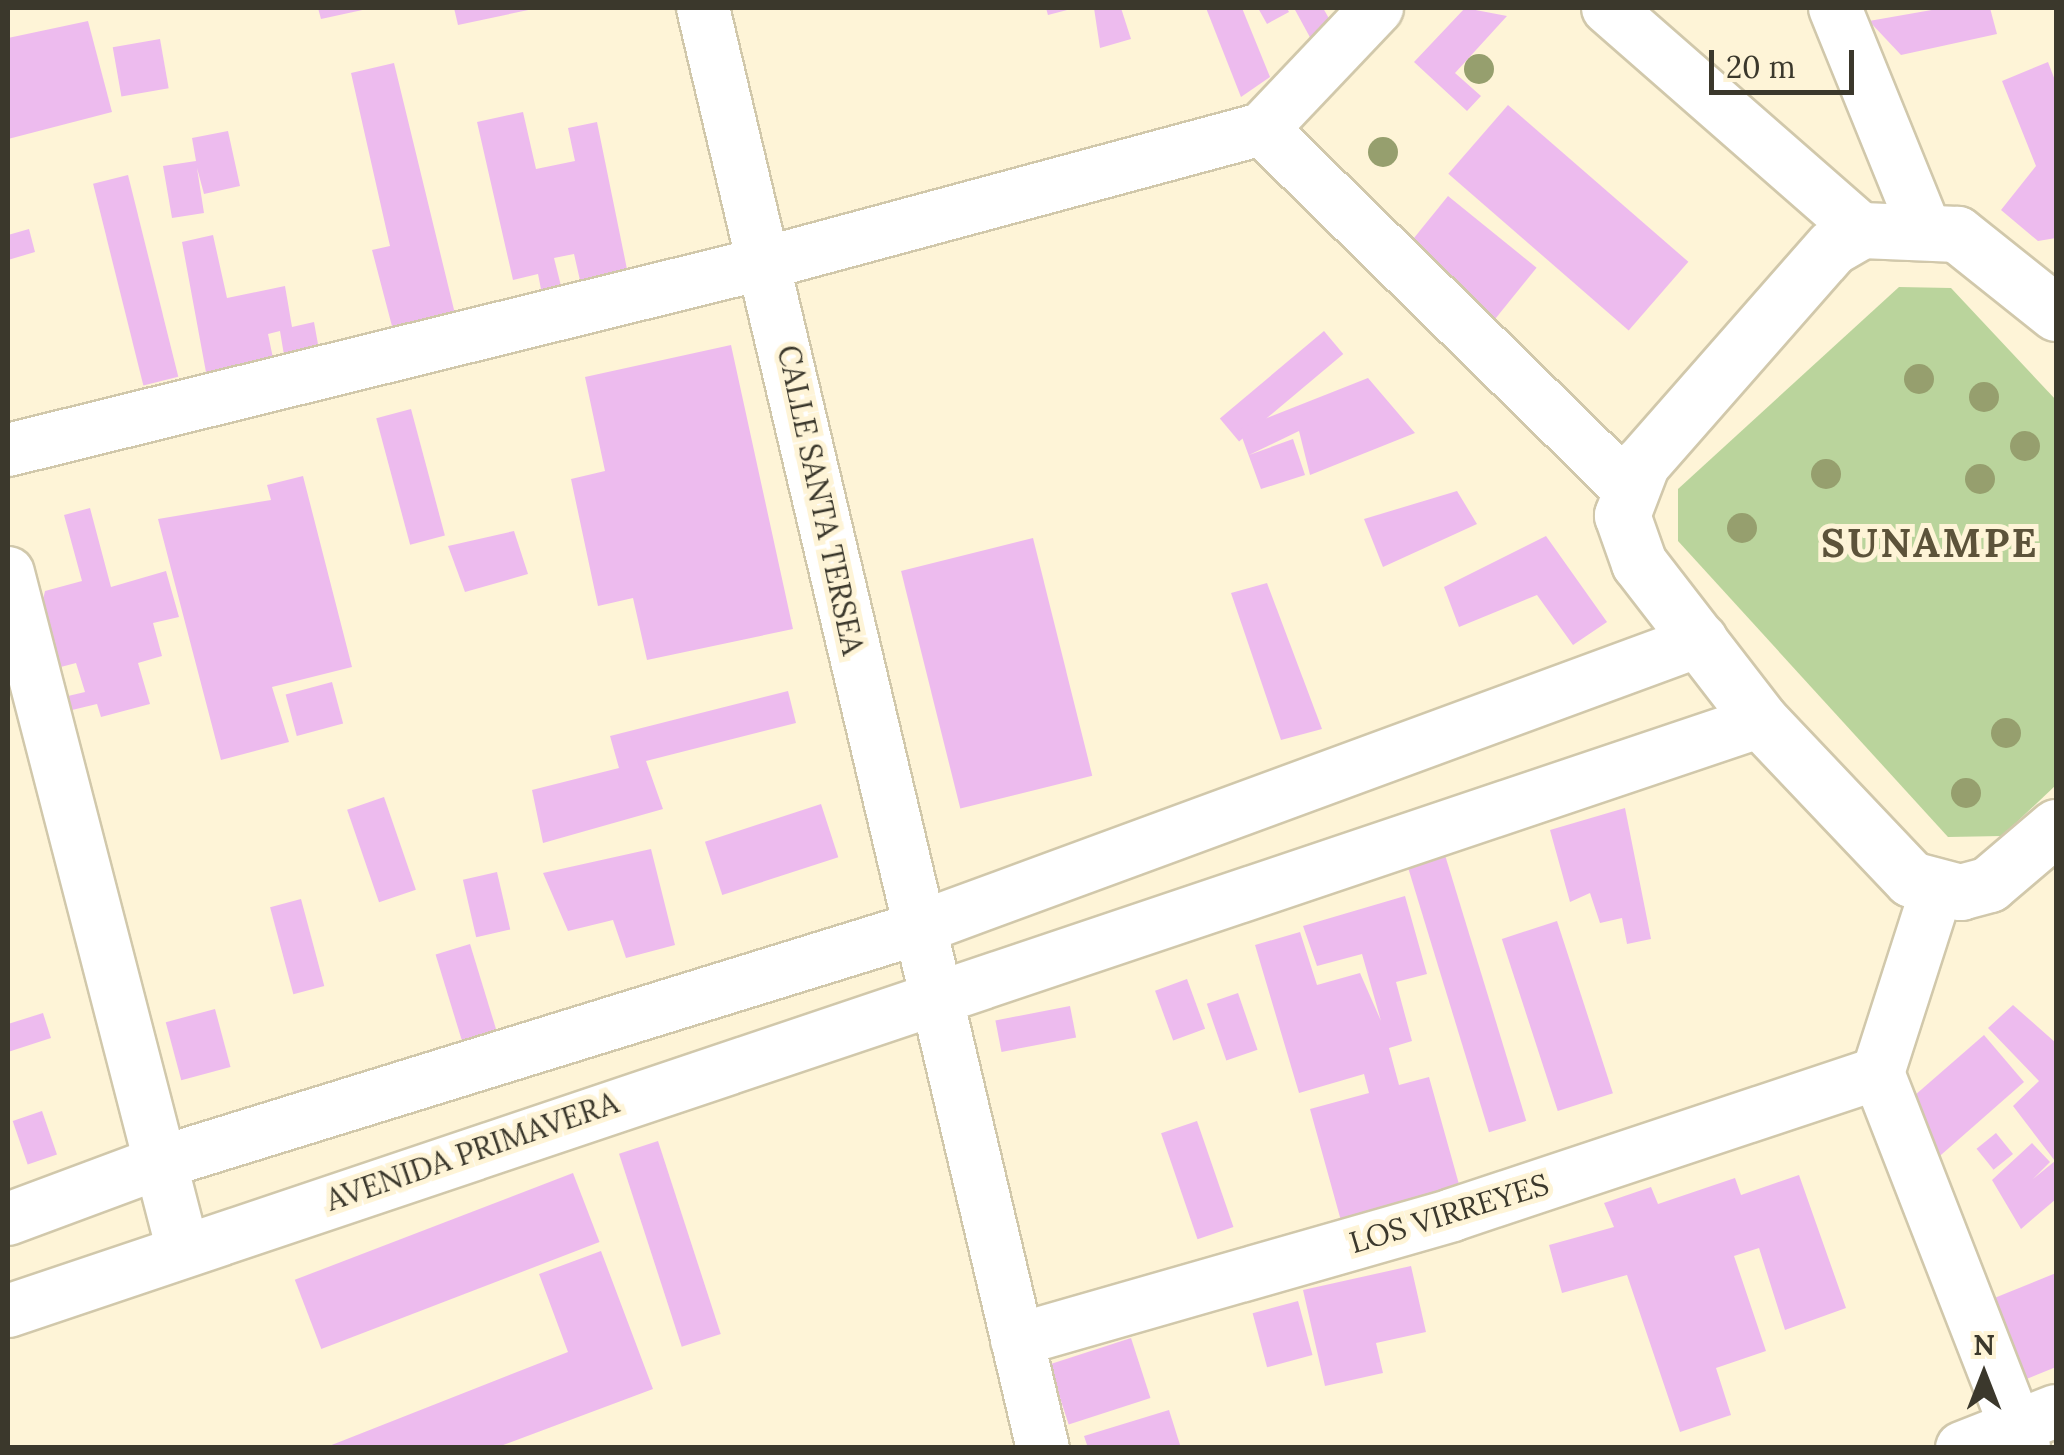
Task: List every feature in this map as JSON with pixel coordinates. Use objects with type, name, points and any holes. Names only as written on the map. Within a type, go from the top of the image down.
[{"type":"main road","points":[[2049,295],[1984,248],[1924,227],[1862,230],[1832,247],[1629,489],[1622,514],[1639,564],[1761,721],[1891,860],[1938,889],[1989,884],[2056,826]]},
{"type":"street","name":"CALLE SANTA TERSEA","points":[[703,8],[769,262],[916,929],[937,993],[1043,1448]]},
{"type":"street","points":[[8,450],[769,262],[1262,129],[1377,8]]},
{"type":"street","points":[[1608,8],[1862,230]]},
{"type":"street","points":[[1835,8],[1924,227]]},
{"type":"street","points":[[1262,129],[1629,489]]},
{"type":"street","points":[[8,573],[156,1164],[183,1250]]},
{"type":"street","points":[[8,1219],[156,1164],[916,929],[1701,640]]},
{"type":"street","name":"AVENIDA PRIMAVERA","points":[[8,1310],[937,993],[1761,721]]},
{"type":"street","points":[[1938,889],[1878,1072],[2032,1428],[1962,1448]]},
{"type":"street","name":"LOS VIRREYES","points":[[1016,1340],[1452,1215],[1878,1072]]},
{"type":"green space","points":[[1899,287],[1951,288],[2056,400],[2056,785],[2002,836],[1948,837],[1678,541],[1678,489]]},
{"type":"building","points":[[318,8],[366,8],[367,9],[321,19]]},
{"type":"building","points":[[454,8],[533,8],[533,9],[458,25]]},
{"type":"building","points":[[1046,8],[1070,8],[1071,9],[1048,15]]},
{"type":"building","points":[[1094,8],[1121,8],[1131,39],[1100,48]]},
{"type":"building","points":[[1206,8],[1242,8],[1270,77],[1241,97]]},
{"type":"building","points":[[1258,8],[1287,8],[1289,12],[1267,24]]},
{"type":"building","points":[[1294,8],[1323,8],[1335,29],[1312,41]]},
{"type":"building","points":[[1465,8],[1507,16],[1455,73],[1481,96],[1467,111],[1414,62]]},
{"type":"building","points":[[1943,8],[1990,8],[1997,34],[1901,55],[1869,21]]},
{"type":"building","points":[[88,21],[112,112],[8,139],[8,38]]},
{"type":"building","points":[[160,39],[169,88],[121,97],[113,47]]},
{"type":"building","points":[[2048,62],[2056,83],[2056,238],[2038,241],[2001,210],[2036,166],[2002,81]]},
{"type":"building","points":[[394,63],[456,318],[393,330],[372,250],[390,246],[351,73]]},
{"type":"building","points":[[1508,105],[1688,262],[1629,330],[1448,174]]},
{"type":"building","points":[[523,112],[536,169],[575,161],[568,128],[597,122],[629,279],[582,289],[574,254],[554,258],[563,294],[543,299],[538,274],[513,280],[477,122]]},
{"type":"building","points":[[228,131],[240,186],[204,194],[197,168],[204,213],[172,218],[163,166],[196,161],[192,138]]},
{"type":"building","points":[[128,175],[178,377],[143,386],[93,184]]},
{"type":"building","points":[[1448,196],[1537,268],[1486,330],[1398,258]]},
{"type":"building","points":[[29,229],[35,252],[8,260],[8,235]]},
{"type":"building","points":[[213,235],[227,298],[285,286],[292,327],[314,322],[321,361],[286,367],[280,331],[268,334],[273,358],[208,383],[182,242]]},
{"type":"building","points":[[1324,331],[1343,354],[1239,441],[1220,418]]},
{"type":"building","points":[[731,345],[793,629],[647,660],[633,598],[598,606],[571,479],[605,471],[585,377]]},
{"type":"building","points":[[1368,378],[1415,433],[1310,475],[1299,431],[1249,455],[1293,439],[1305,475],[1261,489],[1239,429]]},
{"type":"building","points":[[411,409],[445,536],[410,545],[376,418]]},
{"type":"building","points":[[303,476],[352,667],[272,687],[289,742],[221,760],[158,519],[271,500],[267,485]]},
{"type":"building","points":[[1457,491],[1477,524],[1383,567],[1364,519]]},
{"type":"building","points":[[90,508],[111,587],[166,571],[179,617],[153,623],[162,656],[138,663],[150,704],[101,717],[97,704],[72,710],[68,696],[85,692],[76,663],[53,669],[39,617],[45,591],[82,581],[64,515]]},
{"type":"building","points":[[514,531],[528,574],[465,592],[448,546]]},
{"type":"building","points":[[1546,536],[1607,622],[1573,645],[1537,595],[1459,627],[1444,587]]},
{"type":"building","points":[[1033,538],[1092,776],[960,809],[901,571]]},
{"type":"building","points":[[1267,583],[1322,729],[1281,740],[1231,593]]},
{"type":"building","points":[[332,682],[343,724],[297,736],[286,694]]},
{"type":"building","points":[[788,691],[796,723],[646,761],[663,809],[543,843],[532,790],[619,768],[610,736]]},
{"type":"building","points":[[384,797],[416,890],[379,902],[347,810]]},
{"type":"building","points":[[821,804],[838,857],[722,895],[705,842]]},
{"type":"building","points":[[1625,808],[1651,939],[1627,944],[1622,918],[1600,923],[1590,893],[1570,902],[1550,830]]},
{"type":"building","points":[[651,849],[675,945],[626,958],[613,920],[568,931],[543,873]]},
{"type":"building","points":[[1445,855],[1526,1121],[1489,1132],[1408,866]]},
{"type":"building","points":[[497,872],[510,929],[476,937],[463,880]]},
{"type":"building","points":[[1405,896],[1427,974],[1396,982],[1412,1041],[1389,1048],[1399,1085],[1429,1077],[1462,1195],[1343,1228],[1310,1109],[1369,1093],[1364,1074],[1299,1093],[1255,945],[1300,932],[1317,985],[1360,973],[1381,1021],[1362,954],[1317,966],[1303,926]]},
{"type":"building","points":[[301,899],[324,986],[293,994],[270,907]]},
{"type":"building","points":[[1557,921],[1613,1093],[1558,1111],[1502,939]]},
{"type":"building","points":[[470,944],[498,1035],[463,1045],[436,955]]},
{"type":"building","points":[[1187,979],[1205,1029],[1173,1040],[1155,991]]},
{"type":"building","points":[[1238,993],[1258,1050],[1226,1060],[1207,1004]]},
{"type":"building","points":[[2013,1005],[2056,1043],[2056,1199],[2021,1229],[1992,1180],[2032,1143],[2050,1162],[2033,1179],[2055,1161],[2013,1106],[2039,1081],[1988,1028]]},
{"type":"building","points":[[1070,1006],[1076,1037],[1002,1052],[995,1021]]},
{"type":"building","points":[[215,1009],[231,1067],[181,1080],[166,1022]]},
{"type":"building","points":[[43,1013],[51,1038],[8,1052],[8,1024]]},
{"type":"building","points":[[1984,1035],[2024,1082],[1925,1169],[1899,1109]]},
{"type":"building","points":[[42,1111],[57,1154],[28,1165],[13,1121]]},
{"type":"building","points":[[1197,1121],[1233,1227],[1198,1239],[1161,1133]]},
{"type":"building","points":[[1996,1133],[2013,1154],[1994,1170],[1977,1149]]},
{"type":"building","points":[[658,1141],[721,1334],[682,1347],[619,1154]]},
{"type":"building","points":[[573,1173],[600,1242],[321,1349],[295,1280]]},
{"type":"building","points":[[1799,1175],[1846,1308],[1785,1330],[1759,1248],[1734,1256],[1766,1351],[1716,1368],[1731,1415],[1680,1432],[1627,1275],[1562,1293],[1549,1245],[1614,1227],[1604,1203],[1651,1187],[1658,1204],[1735,1178],[1741,1195]]},
{"type":"building","points":[[601,1251],[653,1389],[495,1448],[324,1448],[568,1352],[539,1274]]},
{"type":"building","points":[[1411,1266],[1426,1332],[1376,1343],[1383,1373],[1325,1386],[1303,1290]]},
{"type":"building","points":[[2056,1273],[2056,1367],[2009,1386],[1977,1305]]},
{"type":"building","points":[[1298,1301],[1312,1355],[1267,1367],[1253,1313]]},
{"type":"building","points":[[1131,1338],[1150,1398],[1069,1424],[1049,1365]]},
{"type":"building","points":[[1169,1410],[1181,1448],[1088,1448],[1084,1436]]},
{"type":"district","name":"SUNAMPE","points":[[1930,543]]}]
